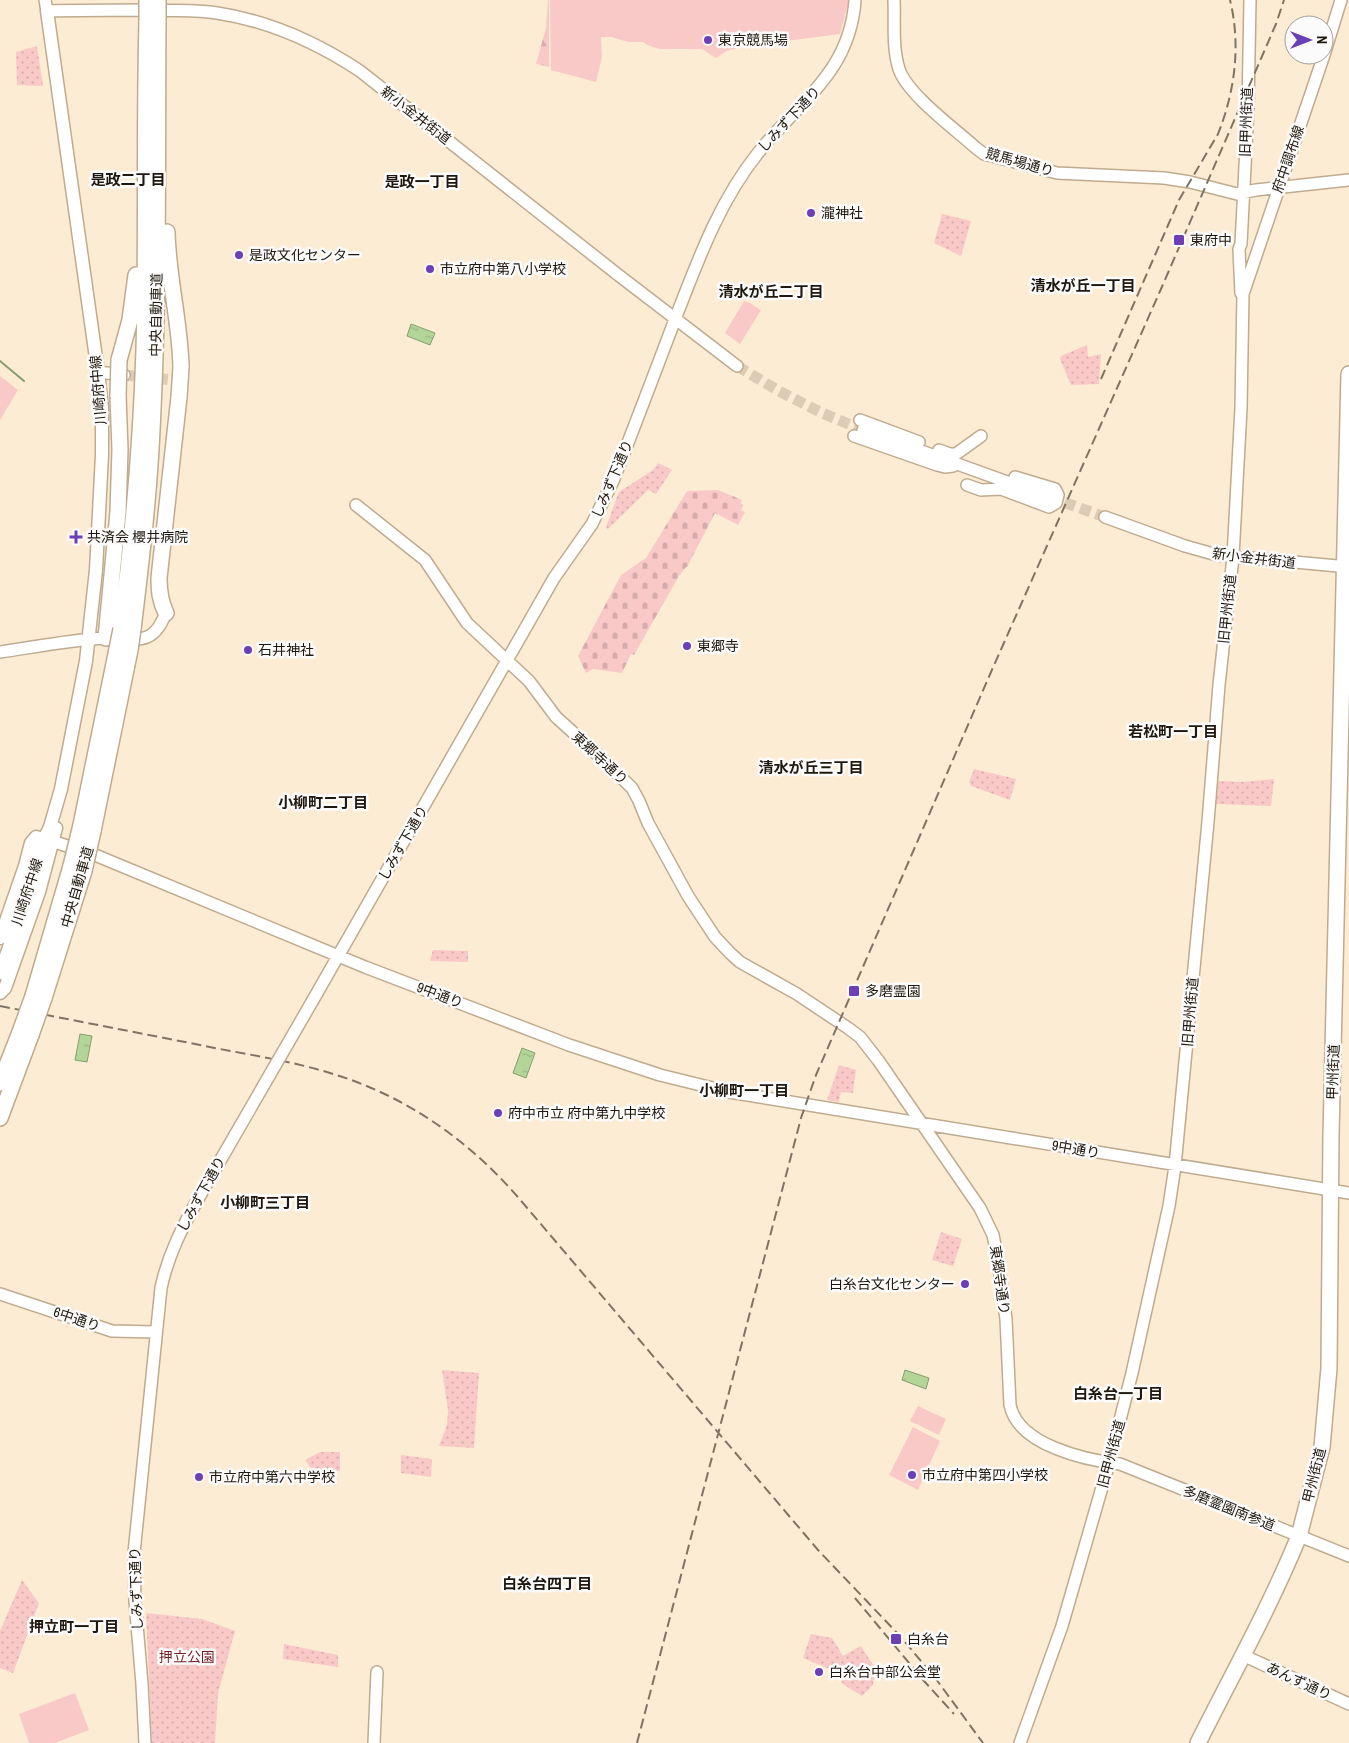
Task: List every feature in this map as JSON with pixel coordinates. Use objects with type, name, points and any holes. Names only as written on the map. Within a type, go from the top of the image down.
[{"type":"highway","name":"中央自動車道","points":[[0,1118],[77,868],[87,828],[124,650],[117,630],[146,514],[152,430],[158,220],[152,21],[147,0]]},
{"type":"highway","name":"中央自動車道","points":[[152,21],[158,0]]},
{"type":"highway","points":[[117,630],[115,551],[120,450],[119,360],[130,320],[135,287],[152,46]]},
{"type":"highway","points":[[152,46],[169,267],[180,341],[181,367],[159,578],[161,604],[166,613]]},
{"type":"highway","name":"甲州街道","points":[[1339,1192],[1349,374]]},
{"type":"highway","name":"甲州街道","points":[[1205,1743],[1302,1537],[1322,1447],[1327,1402],[1339,1192],[1349,755]]},
{"type":"highway","name":"中央自動車道","points":[[0,1083],[26,1033]]},
{"type":"highway","name":"甲州街道","points":[[1198,1743],[1246,1655]]},
{"type":"main road","name":"川崎府中線","points":[[0,973],[65,790],[64,769],[80,697],[89,639],[96,570],[102,455],[102,408],[98,372],[46,6]]},
{"type":"main road","points":[[0,938],[31,843],[36,838],[48,840],[39,892],[5,988],[0,993]]},
{"type":"street","name":"しみず下通り","points":[[145,1743],[135,1601],[134,1562],[136,1527],[161,1288],[167,1265],[180,1232],[554,578],[599,513],[704,245],[729,195],[759,152],[814,93],[835,65],[847,38],[855,0]]},
{"type":"street","name":"競馬場通り","points":[[894,0],[898,68],[907,84],[984,154],[1057,173],[1164,178],[1190,182],[1230,193],[1349,180]]},
{"type":"street","name":"旧甲州街道","points":[[1020,1743],[1062,1626],[1109,1462],[1132,1373],[1169,1206],[1175,1166],[1209,815],[1218,694],[1233,557],[1241,408],[1242,304],[1239,249],[1241,244],[1248,108],[1250,0]]},
{"type":"street","name":"新小金井街道","points":[[46,6],[175,5],[256,21],[301,38],[336,55],[365,74],[675,320],[737,366]]},
{"type":"street","name":"府中調布線","points":[[1334,32],[1345,7]]},
{"type":"street","name":"府中調布線","points":[[1252,264],[1321,65]]},
{"type":"street","points":[[1241,244],[1252,264]]},
{"type":"street","name":"旧甲州街道","points":[[1242,304],[1252,264]]},
{"type":"street","points":[[98,372],[124,375]]},
{"type":"street","points":[[172,380],[186,382]]},
{"type":"street","points":[[981,436],[956,454],[950,454],[859,429],[1049,497]]},
{"type":"street","points":[[967,485],[981,490],[1001,489],[1049,506],[1056,503],[1058,492],[1055,489],[1000,471],[980,472]]},
{"type":"street","name":"東郷寺通り","points":[[356,505],[425,560],[467,624],[529,681],[556,717],[632,788],[648,823],[688,896],[715,937],[730,953],[740,962],[797,994],[860,1037],[878,1060],[980,1208],[993,1235],[1006,1319],[1012,1411],[1027,1432],[1042,1443],[1109,1462]]},
{"type":"street","name":"新小金井街道","points":[[1101,515],[1197,556],[1217,555],[1347,567]]},
{"type":"street","points":[[0,652],[89,639],[117,630],[138,639],[149,637],[160,625],[166,613]]},
{"type":"street","points":[[48,840],[66,846]]},
{"type":"street","name":"9中通り","points":[[95,855],[338,956],[569,1045],[651,1072],[729,1092],[814,1107],[1339,1192]]},
{"type":"street","name":"6中通り","points":[[0,1294],[112,1331],[156,1332]]},
{"type":"street","name":"多磨霊園南参道","points":[[1109,1462],[1120,1464],[1349,1556]]},
{"type":"street","name":"あんず通り","points":[[1246,1655],[1349,1704]]},
{"type":"street","points":[[374,1743],[377,1672]]},
{"type":"green space","points":[[548,0],[549,67],[536,64],[546,28]]},
{"type":"green space","name":"東京競馬場","points":[[550,0],[848,0],[848,4],[840,34],[741,47],[727,51],[716,58],[702,49],[661,49],[649,46],[643,42],[628,42],[612,37],[601,37],[602,57],[596,82],[551,70]]},
{"type":"green space","points":[[37,46],[43,86],[17,85],[16,52]]},
{"type":"green space","points":[[942,214],[971,221],[961,256],[934,243]]},
{"type":"green space","points":[[744,301],[761,310],[740,344],[725,333]]},
{"type":"green space","points":[[1087,345],[1088,357],[1101,354],[1099,384],[1071,385],[1060,359],[1061,356]]},
{"type":"green space","points":[[0,376],[18,390],[0,420]]},
{"type":"green space","points":[[658,463],[672,470],[656,494],[648,490],[608,529],[606,527],[619,492],[653,470]]},
{"type":"green space","points":[[718,490],[742,500],[741,510],[745,512],[738,525],[715,513],[687,567],[679,576],[634,655],[631,654],[622,673],[593,669],[586,673],[578,656],[621,575],[646,558],[687,491]]},
{"type":"green space","points":[[974,769],[1016,779],[1010,800],[971,786],[969,782]]},
{"type":"green space","points":[[1274,779],[1271,806],[1216,804],[1218,781],[1242,782]]},
{"type":"green space","points":[[433,950],[468,951],[468,962],[430,961]]},
{"type":"green space","points":[[839,1065],[856,1070],[853,1093],[841,1092],[839,1102],[827,1100]]},
{"type":"green space","points":[[941,1232],[962,1239],[953,1266],[932,1260]]},
{"type":"green space","points":[[442,1370],[479,1373],[474,1448],[439,1446],[447,1425],[448,1410]]},
{"type":"green space","points":[[918,1406],[946,1419],[939,1435],[910,1421]]},
{"type":"green space","points":[[913,1427],[940,1441],[918,1490],[889,1475]]},
{"type":"green space","points":[[320,1452],[340,1452],[340,1471],[322,1470],[314,1472],[305,1460]]},
{"type":"green space","points":[[401,1455],[432,1459],[431,1477],[401,1473]]},
{"type":"green space","points":[[22,1580],[39,1603],[13,1673],[0,1668],[0,1631]]},
{"type":"green space","name":"押立公園","points":[[146,1613],[202,1619],[235,1631],[218,1693],[215,1743],[152,1743]]},
{"type":"green space","points":[[811,1634],[832,1638],[843,1656],[861,1646],[875,1668],[873,1685],[862,1696],[844,1685],[832,1670],[803,1658]]},
{"type":"green space","points":[[284,1644],[338,1655],[338,1667],[283,1659]]},
{"type":"green space","points":[[75,1693],[89,1730],[55,1743],[29,1743],[19,1714]]},
{"type":"water","points":[[411,324],[435,333],[430,345],[407,336]]},
{"type":"water","points":[[80,1034],[92,1036],[87,1062],[75,1060]]},
{"type":"water","points":[[522,1048],[535,1053],[526,1078],[513,1073]]},
{"type":"water","points":[[905,1370],[929,1378],[926,1389],[902,1380]]},
{"type":"waterway","points":[[0,361],[24,381]]},
{"type":"tunnel","points":[[737,366],[779,391],[822,413],[863,430]]},
{"type":"tunnel","points":[[124,375],[172,380]]},
{"type":"tunnel","points":[[1049,497],[1105,517]]},
{"type":"railway","points":[[1101,379],[1179,200],[1218,134],[1224,118],[1232,85],[1236,51],[1230,0]]},
{"type":"railway","points":[[637,1743],[801,1118],[816,1075],[991,672],[1161,289],[1276,24],[1284,0]]},
{"type":"railway","points":[[0,1006],[314,1068],[383,1093],[408,1106],[455,1137],[477,1155],[517,1196],[818,1550],[900,1636],[936,1679],[983,1743]]},
{"type":"railway","points":[[855,1598],[954,1714]]},
{"type":"place","name":"東京競馬場","points":[[708,40]]},
{"type":"place","name":"瀧神社","points":[[811,213]]},
{"type":"place","name":"東府中","points":[[1179,240]]},
{"type":"place","name":"是政文化センター","points":[[239,255]]},
{"type":"place","name":"市立府中第八小学校","points":[[430,269]]},
{"type":"place","name":"共済会 櫻井病院","points":[[76,537]]},
{"type":"place","name":"東郷寺","points":[[687,646]]},
{"type":"place","name":"石井神社","points":[[248,650]]},
{"type":"place","name":"多磨霊園","points":[[854,991]]},
{"type":"place","name":"府中市立 府中第九中学校","points":[[498,1113]]},
{"type":"place","name":"白糸台文化センター","points":[[965,1284]]},
{"type":"place","name":"市立府中第四小学校","points":[[912,1475]]},
{"type":"place","name":"市立府中第六中学校","points":[[199,1477]]},
{"type":"place","name":"白糸台","points":[[896,1639]]},
{"type":"place","name":"白糸台中部公会堂","points":[[819,1672]]},
{"type":"district","name":"是政二丁目","points":[[128,179]]},
{"type":"district","name":"是政一丁目","points":[[422,181]]},
{"type":"district","name":"清水が丘一丁目","points":[[1083,285]]},
{"type":"district","name":"清水が丘二丁目","points":[[771,291]]},
{"type":"district","name":"若松町一丁目","points":[[1173,731]]},
{"type":"district","name":"清水が丘三丁目","points":[[811,767]]},
{"type":"district","name":"小柳町二丁目","points":[[323,802]]},
{"type":"district","name":"小柳町一丁目","points":[[744,1090]]},
{"type":"district","name":"小柳町三丁目","points":[[265,1202]]},
{"type":"district","name":"白糸台一丁目","points":[[1118,1393]]},
{"type":"district","name":"白糸台四丁目","points":[[547,1583]]},
{"type":"district","name":"押立町一丁目","points":[[74,1626]]}]
